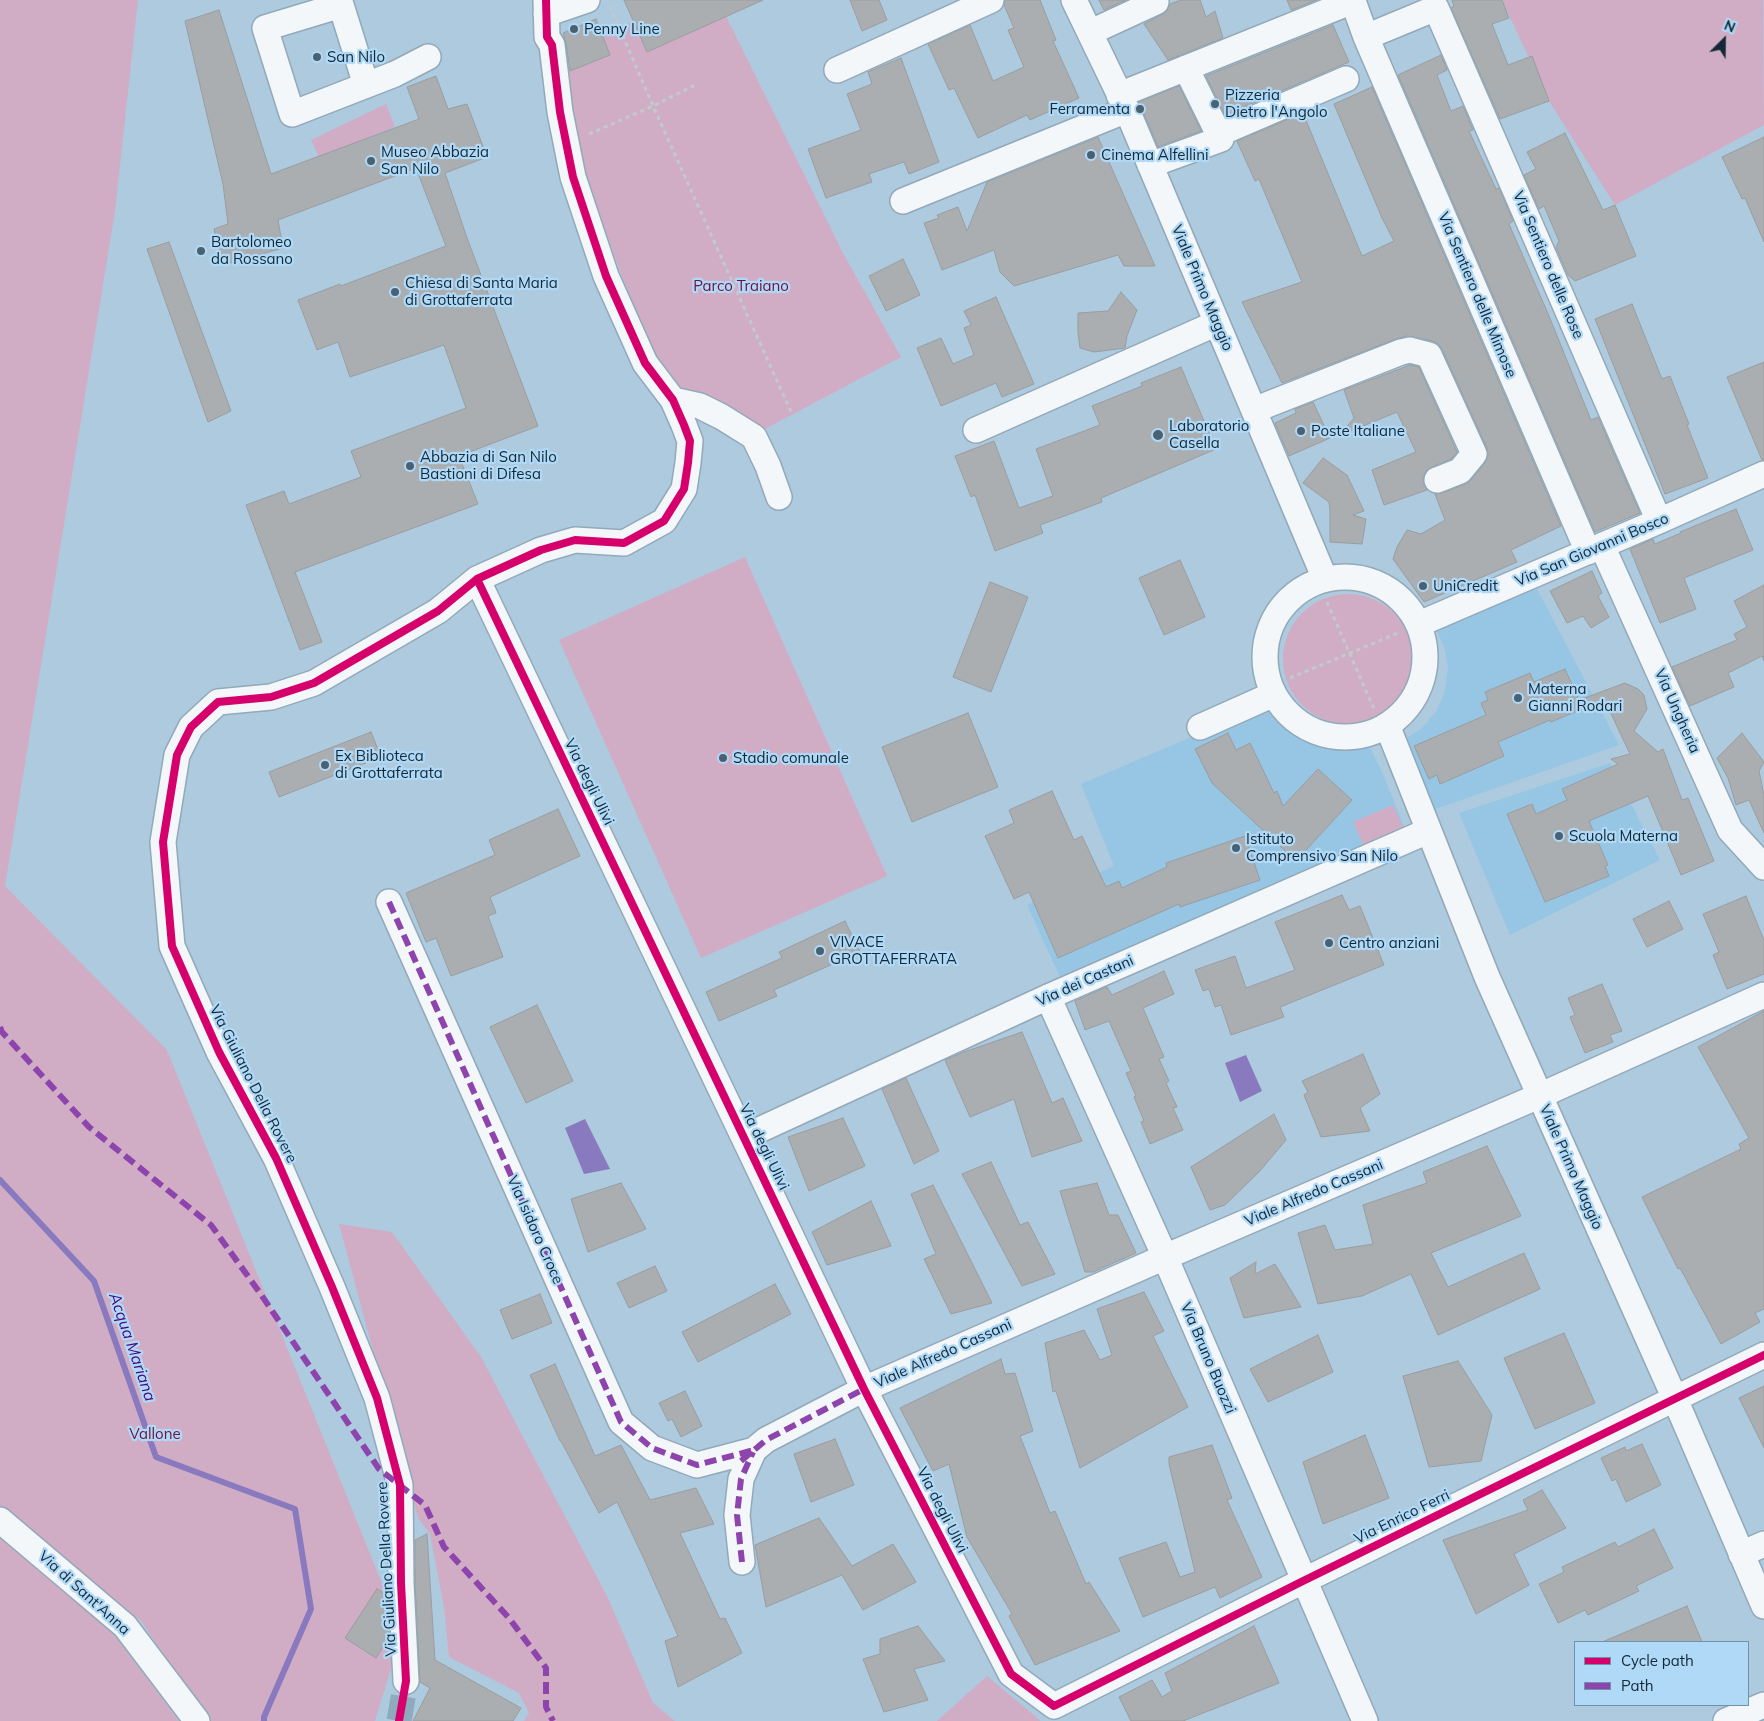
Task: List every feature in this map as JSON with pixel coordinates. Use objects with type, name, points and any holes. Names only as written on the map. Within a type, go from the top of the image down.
[{"type":"street","points":[[477,579],[541,550],[575,540],[624,543],[664,521],[684,489],[690,441],[673,400],[645,363],[606,276],[573,178],[560,112],[552,45],[547,36],[546,7],[587,0]]},
{"type":"street","points":[[837,70],[991,0]]},
{"type":"street","name":"Viale Primo Maggio","points":[[1074,0],[1091,32],[1150,165],[1254,410],[1321,580]]},
{"type":"street","points":[[903,201],[1123,102],[1186,68],[1353,1],[1366,37]]},
{"type":"street","points":[[1091,32],[1156,2]]},
{"type":"street","name":"Via Sentiero delle Rose","points":[[1366,37],[1435,4],[1660,521]]},
{"type":"street","points":[[366,85],[341,5],[265,28],[292,114],[395,74],[428,57]]},
{"type":"street","name":"Via Sentiero delle Mimose","points":[[1366,37],[1595,549]]},
{"type":"street","points":[[1150,165],[1221,139],[1186,68]]},
{"type":"street","points":[[1218,134],[1346,79]]},
{"type":"street","points":[[976,430],[1217,323]]},
{"type":"street","points":[[1254,410],[1401,352],[1410,350],[1429,355],[1474,454],[1460,471],[1437,480]]},
{"type":"street","points":[[673,400],[700,406],[754,437],[768,466],[779,497]]},
{"type":"street","name":"Via San Giovanni Bosco","points":[[1419,624],[1660,521],[1764,474]]},
{"type":"street","name":"Via Ungheria","points":[[1595,549],[1730,830],[1764,867]]},
{"type":"street","points":[[1353,576],[1380,584],[1403,600],[1419,624],[1425,646],[1425,669],[1418,692],[1405,711],[1384,727],[1370,733],[1352,737],[1333,736],[1315,731],[1298,722],[1284,710],[1272,690],[1264,659],[1266,639],[1273,620],[1294,594],[1321,580],[1353,576]]},
{"type":"street","name":"Via Giuliano Della Rovere","points":[[406,1682],[401,1583],[400,1485],[378,1398],[276,1158],[219,1052],[172,946],[163,842],[177,755],[192,727],[218,702],[271,697],[314,682],[438,611],[477,579]]},
{"type":"street","name":"Via degli Ulivi","points":[[477,579],[864,1389],[1011,1674],[1054,1706]]},
{"type":"street","points":[[1200,728],[1272,690]]},
{"type":"street","name":"Viale Primo Maggio","points":[[1384,727],[1428,831],[1486,978],[1676,1398],[1764,1606]]},
{"type":"street","name":"Via dei Castani","points":[[744,1137],[1048,997],[1428,831]]},
{"type":"street","name":"Via Isidoro Croce","points":[[389,902],[621,1422],[652,1448],[697,1464],[748,1456]]},
{"type":"street","name":"Viale Alfredo Cassani","points":[[748,1456],[766,1440],[864,1389],[1539,1096],[1764,995]]},
{"type":"street","name":"Via Bruno Buozzi","points":[[1048,997],[1165,1257],[1365,1721]]},
{"type":"street","name":"Via Enrico Ferri","points":[[1054,1706],[1304,1581],[1764,1356]]},
{"type":"street","points":[[742,1562],[738,1515],[739,1497],[741,1479],[748,1456]]},
{"type":"street","name":"Via di Sant'Anna","points":[[0,1520],[125,1626],[197,1721]]},
{"type":"street","points":[[1741,1554],[1764,1544]]},
{"type":"street","points":[[1726,1721],[1764,1705]]},
{"type":"path","points":[[607,0],[792,414]]},
{"type":"path","points":[[581,137],[653,106],[695,85]]},
{"type":"path","points":[[1321,580],[1351,654],[1384,727]]},
{"type":"path","points":[[1272,690],[1419,624]]},
{"type":"shaded area","name":"Materna Gianni Rodari","points":[[1536,587],[1619,745],[1427,812],[1402,741],[1421,729],[1436,712],[1445,691],[1448,668],[1444,646],[1434,626]]},
{"type":"shaded area","name":"Istituto Comprensivo San Nilo","points":[[1264,706],[1310,737],[1339,746],[1369,745],[1406,831],[1060,977],[1027,905],[1114,866],[1081,784]]},
{"type":"shaded area","name":"Scuola Materna","points":[[1610,763],[1660,860],[1510,935],[1459,813]]},
{"type":"shaded area","points":[[1246,1055],[1262,1091],[1240,1102],[1225,1063]]},
{"type":"shaded area","points":[[585,1119],[610,1169],[584,1174],[565,1128]]},
{"type":"green space","name":"Vallone","points":[[0,0],[138,0],[115,211],[5,886],[167,1050],[402,1633],[375,1721],[208,1721],[141,1621],[0,1509]]},
{"type":"green space","points":[[1502,0],[1763,0],[1764,125],[1615,205],[1549,101]]},
{"type":"green space","name":"Parco Traiano","points":[[726,16],[843,253],[901,357],[761,431],[735,409],[690,393],[673,383],[665,373],[621,274],[584,171],[568,92],[567,72],[610,55],[602,34],[634,21],[647,52]]},
{"type":"green space","points":[[386,104],[395,127],[319,157],[311,140]]},
{"type":"green space","name":"Stadio comunale","points":[[745,557],[887,876],[701,958],[559,640]]},
{"type":"green space","points":[[1348,594],[1361,595],[1373,599],[1394,613],[1408,634],[1412,646],[1412,672],[1408,684],[1394,705],[1373,719],[1361,723],[1348,724],[1335,723],[1323,719],[1302,705],[1288,684],[1284,672],[1283,659],[1284,646],[1288,634],[1302,613],[1323,599],[1335,595]]},
{"type":"green space","points":[[1393,805],[1405,831],[1365,849],[1353,822]]},
{"type":"green space","points":[[339,1224],[392,1232],[481,1357],[608,1598],[653,1703],[675,1721],[524,1721],[529,1713],[519,1693],[449,1657],[444,1607],[430,1534],[418,1518]]},
{"type":"green space","points":[[0,1532],[14,1541],[115,1636],[179,1721],[0,1721]]},
{"type":"green space","points":[[987,1676],[1041,1721],[937,1721]]},
{"type":"building","points":[[624,0],[763,0],[647,52]]},
{"type":"building","points":[[850,0],[879,0],[887,20],[862,31]]},
{"type":"building","points":[[1005,0],[1040,0],[1056,40],[1053,41],[1079,98],[1030,120],[1027,115],[978,138],[954,88],[949,90],[928,44],[970,25],[993,81],[1024,67],[1008,30],[1014,28],[1004,5]]},
{"type":"building","points":[[1099,0],[1126,0],[1104,10]]},
{"type":"building","points":[[1181,0],[1200,0],[1206,17],[1215,11],[1223,38],[1168,60],[1144,24],[1162,15],[1167,11],[1170,4]]},
{"type":"building","points":[[1287,0],[1317,0],[1291,10]]},
{"type":"building","points":[[1452,0],[1502,0],[1509,18],[1492,24],[1508,65],[1532,56],[1549,101],[1500,119],[1451,8],[1454,6]]},
{"type":"building","points":[[219,10],[271,174],[419,119],[407,87],[436,76],[448,109],[467,104],[487,157],[445,173],[467,238],[538,426],[459,456],[478,504],[295,572],[322,642],[300,650],[246,505],[284,491],[289,504],[361,477],[351,451],[466,408],[444,345],[350,377],[338,342],[317,350],[298,300],[340,284],[341,286],[446,246],[416,168],[278,220],[283,248],[223,265],[214,229],[228,224],[223,184],[185,21]]},
{"type":"building","points":[[596,19],[610,55],[570,71],[563,33]]},
{"type":"building","points":[[1333,25],[1349,62],[1225,115],[1206,76]]},
{"type":"building","points":[[1441,55],[1447,70],[1437,75],[1451,111],[1463,106],[1473,130],[1469,131],[1496,189],[1499,188],[1513,221],[1509,224],[1591,420],[1598,417],[1640,513],[1595,532],[1398,75]]},
{"type":"building","points":[[901,58],[939,162],[909,174],[904,162],[869,174],[872,182],[826,198],[808,149],[861,130],[847,94],[872,84],[868,72]]},
{"type":"building","points":[[1179,86],[1201,131],[1158,147],[1139,102]]},
{"type":"building","points":[[1372,87],[1561,526],[1511,550],[1517,562],[1424,602],[1393,559],[1397,547],[1407,530],[1421,534],[1445,520],[1435,494],[1466,484],[1485,463],[1488,455],[1487,448],[1439,344],[1407,336],[1282,383],[1242,302],[1302,282],[1259,179],[1255,181],[1237,141],[1303,113],[1362,256],[1394,241],[1382,218],[1334,104]]},
{"type":"building","points":[[1565,133],[1603,210],[1615,205],[1636,256],[1575,281],[1568,275],[1556,247],[1559,241],[1544,206],[1539,209],[1524,175],[1536,169],[1527,152]]},
{"type":"building","points":[[1098,137],[1155,266],[1124,266],[1118,255],[1014,286],[1000,272],[994,250],[942,270],[924,223],[939,218],[937,215],[958,207],[967,231],[987,182]]},
{"type":"building","points":[[1764,137],[1764,242],[1745,198],[1742,199],[1722,157]]},
{"type":"building","points":[[169,242],[231,411],[208,422],[147,249]]},
{"type":"building","points":[[903,259],[920,295],[886,311],[869,276]]},
{"type":"building","points":[[1121,292],[1137,310],[1127,336],[1125,348],[1094,352],[1080,348],[1078,313],[1108,311]]},
{"type":"building","points":[[996,297],[1034,384],[1002,397],[996,383],[941,406],[917,348],[941,338],[953,364],[974,355],[964,328],[971,325],[964,311]]},
{"type":"building","points":[[1632,304],[1662,379],[1670,376],[1708,478],[1665,494],[1595,319]]},
{"type":"building","points":[[1764,362],[1764,460],[1762,460],[1727,377]]},
{"type":"building","points":[[1410,365],[1419,367],[1457,452],[1451,459],[1426,471],[1423,478],[1427,490],[1384,505],[1372,470],[1416,452],[1397,412],[1339,436],[1354,418],[1344,390]]},
{"type":"building","points":[[1181,367],[1216,449],[1101,498],[1102,502],[1040,525],[1043,533],[995,551],[975,495],[971,497],[955,456],[994,441],[1019,508],[1053,496],[1036,449],[1100,425],[1092,406],[1142,386],[1141,383]]},
{"type":"building","name":"Poste Italiane","points":[[1313,402],[1330,438],[1289,456],[1275,423],[1296,413],[1295,409]]},
{"type":"building","points":[[1323,458],[1347,475],[1364,511],[1353,515],[1366,519],[1362,544],[1330,542],[1329,502],[1303,483]]},
{"type":"building","points":[[1736,509],[1753,550],[1684,578],[1696,609],[1660,623],[1630,549],[1653,539],[1655,544]]},
{"type":"building","points":[[1180,560],[1205,617],[1164,635],[1139,578]]},
{"type":"building","points":[[1592,571],[1602,593],[1598,596],[1609,617],[1591,628],[1583,616],[1567,623],[1550,591]]},
{"type":"building","points":[[990,582],[1028,597],[991,692],[953,677]]},
{"type":"building","points":[[1764,585],[1764,661],[1762,656],[1728,673],[1734,687],[1690,706],[1672,667],[1737,640],[1734,634],[1747,627],[1734,601]]},
{"type":"building","points":[[1565,669],[1579,700],[1625,683],[1638,689],[1644,695],[1647,709],[1634,731],[1658,752],[1663,749],[1682,800],[1688,798],[1714,861],[1681,875],[1648,796],[1589,821],[1608,865],[1605,866],[1609,876],[1545,902],[1507,814],[1532,804],[1536,814],[1567,800],[1562,789],[1618,764],[1611,759],[1630,754],[1608,707],[1579,702],[1582,709],[1498,742],[1504,756],[1440,784],[1437,775],[1429,779],[1414,746],[1486,715],[1481,703],[1488,700],[1485,692],[1530,673],[1534,682]]},
{"type":"building","points":[[968,713],[998,787],[912,822],[882,747]]},
{"type":"building","name":"Ex Biblioteca di Grottaferrata","points":[[371,732],[381,757],[279,797],[269,772]]},
{"type":"building","points":[[1228,733],[1236,750],[1250,743],[1274,793],[1277,791],[1283,806],[1318,769],[1352,800],[1296,861],[1212,783],[1195,749]]},
{"type":"building","points":[[1742,733],[1764,762],[1759,771],[1764,795],[1764,833],[1749,800],[1736,805],[1728,778],[1717,758]]},
{"type":"building","points":[[1052,791],[1074,840],[1082,836],[1106,887],[1119,881],[1122,888],[1167,867],[1166,863],[1245,836],[1260,880],[1180,907],[1179,904],[1058,958],[1029,892],[1014,899],[985,836],[1014,823],[1009,810]]},
{"type":"building","points":[[558,809],[580,856],[490,897],[496,913],[488,916],[503,957],[451,976],[436,938],[426,942],[406,893],[495,855],[489,840]]},
{"type":"building","points":[[1342,895],[1349,910],[1360,906],[1384,965],[1280,1007],[1284,1017],[1231,1035],[1221,1005],[1215,1007],[1209,989],[1203,991],[1195,970],[1235,956],[1246,988],[1295,970],[1275,922]]},
{"type":"building","points":[[1746,896],[1764,940],[1764,974],[1727,989],[1713,955],[1719,952],[1703,914]]},
{"type":"building","points":[[1669,901],[1683,929],[1647,947],[1633,919]]},
{"type":"building","points":[[845,921],[860,952],[774,990],[777,996],[719,1021],[706,992],[782,958],[779,952]]},
{"type":"building","points":[[1164,971],[1174,994],[1143,1008],[1164,1057],[1159,1059],[1169,1081],[1166,1083],[1177,1107],[1173,1108],[1183,1130],[1150,1144],[1141,1122],[1144,1121],[1134,1097],[1136,1096],[1126,1073],[1131,1071],[1109,1021],[1085,1030],[1075,1001],[1107,987],[1112,995]]},
{"type":"building","points":[[1602,984],[1622,1031],[1610,1035],[1613,1042],[1585,1053],[1570,1017],[1575,1015],[1568,998]]},
{"type":"building","points":[[537,1005],[573,1081],[526,1103],[490,1027]]},
{"type":"building","points":[[1764,1011],[1764,1309],[1755,1313],[1760,1322],[1721,1344],[1680,1268],[1678,1269],[1642,1197],[1741,1149],[1739,1144],[1749,1138],[1698,1047]]},
{"type":"building","points":[[1022,1032],[1052,1103],[1063,1098],[1082,1141],[1032,1157],[1014,1099],[970,1117],[945,1060]]},
{"type":"building","points":[[1363,1054],[1380,1094],[1360,1108],[1370,1131],[1321,1137],[1304,1095],[1308,1092],[1302,1081]]},
{"type":"building","points":[[906,1078],[939,1151],[914,1164],[882,1089]]},
{"type":"building","points":[[1274,1114],[1286,1140],[1259,1172],[1225,1205],[1210,1210],[1191,1167]]},
{"type":"building","points":[[843,1118],[865,1166],[809,1191],[788,1137]]},
{"type":"building","points":[[1487,1146],[1521,1216],[1431,1253],[1448,1287],[1524,1253],[1540,1289],[1438,1335],[1411,1274],[1362,1296],[1318,1304],[1298,1233],[1325,1225],[1335,1250],[1373,1244],[1363,1205],[1427,1183],[1423,1172]]},
{"type":"building","points":[[991,1162],[1020,1225],[1028,1222],[1055,1274],[1022,1286],[962,1174]]},
{"type":"building","points":[[621,1183],[646,1229],[588,1252],[571,1199]]},
{"type":"building","points":[[1097,1183],[1109,1215],[1118,1215],[1136,1253],[1093,1272],[1085,1272],[1060,1191]]},
{"type":"building","points":[[933,1185],[992,1303],[951,1314],[924,1259],[936,1254],[911,1194]]},
{"type":"building","points":[[871,1201],[891,1246],[827,1265],[812,1232]]},
{"type":"building","points":[[1256,1262],[1255,1274],[1275,1264],[1301,1307],[1244,1318],[1230,1278]]},
{"type":"building","points":[[655,1266],[667,1291],[629,1308],[617,1283]]},
{"type":"building","points":[[775,1284],[791,1314],[698,1362],[682,1332]]},
{"type":"building","points":[[1144,1292],[1164,1331],[1153,1336],[1188,1407],[1080,1468],[1056,1391],[1053,1392],[1045,1343],[1084,1330],[1100,1360],[1112,1355],[1097,1309]]},
{"type":"building","points":[[540,1294],[552,1323],[512,1339],[500,1310]]},
{"type":"building","points":[[1564,1333],[1595,1403],[1535,1429],[1504,1358]]},
{"type":"building","points":[[1318,1335],[1333,1372],[1268,1402],[1250,1369]]},
{"type":"building","points":[[1001,1359],[1005,1374],[1015,1373],[1033,1431],[1020,1436],[1050,1513],[1055,1511],[1086,1584],[1089,1582],[1120,1631],[1035,1665],[1009,1616],[1012,1614],[967,1537],[949,1464],[933,1471],[900,1408]]},
{"type":"building","points":[[1458,1361],[1492,1415],[1481,1461],[1429,1467],[1403,1376]]},
{"type":"building","points":[[555,1364],[595,1456],[621,1445],[650,1500],[696,1488],[714,1524],[680,1533],[720,1619],[725,1618],[742,1653],[678,1687],[665,1641],[678,1636],[617,1502],[599,1513],[560,1441],[530,1375]]},
{"type":"building","points":[[1764,1386],[1764,1448],[1739,1398]]},
{"type":"building","points":[[685,1391],[702,1426],[681,1437],[672,1419],[668,1421],[659,1403]]},
{"type":"building","points":[[1365,1435],[1389,1498],[1323,1524],[1303,1462]]},
{"type":"building","points":[[835,1439],[854,1485],[811,1502],[794,1454]]},
{"type":"building","points":[[1642,1444],[1661,1485],[1626,1502],[1616,1479],[1612,1481],[1601,1458],[1625,1447],[1626,1451]]},
{"type":"building","points":[[1212,1445],[1232,1498],[1227,1500],[1262,1577],[1220,1598],[1215,1587],[1143,1617],[1119,1558],[1166,1542],[1180,1577],[1195,1572],[1169,1464],[1169,1457]]},
{"type":"building","points":[[1542,1490],[1566,1528],[1514,1554],[1529,1585],[1476,1614],[1443,1540],[1528,1510],[1523,1500]]},
{"type":"building","points":[[819,1518],[852,1566],[893,1544],[916,1582],[863,1610],[842,1575],[766,1607],[755,1545]]},
{"type":"building","points":[[1654,1529],[1673,1568],[1636,1586],[1639,1591],[1588,1615],[1585,1610],[1558,1623],[1539,1584],[1564,1572],[1562,1567],[1615,1542],[1618,1547]]},
{"type":"building","points":[[427,1534],[435,1660],[521,1708],[513,1721],[413,1721],[430,1688],[420,1682],[415,1583],[415,1540]]},
{"type":"building","points":[[377,1589],[387,1595],[389,1637],[376,1658],[345,1638]]},
{"type":"building","points":[[1687,1606],[1702,1641],[1604,1641]]},
{"type":"building","points":[[918,1626],[945,1661],[914,1669],[928,1700],[884,1712],[863,1659],[880,1654],[880,1639]]},
{"type":"building","points":[[1254,1626],[1279,1683],[1183,1721],[1131,1721],[1119,1697],[1152,1680],[1162,1697],[1172,1691],[1165,1673]]},
{"type":"waterway","name":"Acqua Mariana","points":[[0,1180],[94,1281],[156,1457],[295,1509],[311,1609],[264,1717],[264,1721]]},
{"type":"tunnel","points":[[399,1721],[406,1681]]},
{"type":"marked path","points":[[389,902],[621,1422],[652,1448],[697,1465],[754,1450]]},
{"type":"marked path","points":[[0,1027],[2,1032],[89,1127],[211,1225],[260,1293],[379,1469],[425,1505],[444,1547],[509,1618],[546,1668],[546,1707],[553,1721]]},
{"type":"marked path","points":[[741,1461],[766,1440],[864,1389]]},
{"type":"marked path","points":[[742,1562],[737,1515],[741,1479],[753,1452]]},
{"type":"cycle path","points":[[399,1721],[406,1681],[401,1583],[400,1485],[377,1398],[332,1287],[276,1158],[219,1052],[172,946],[163,842],[177,755],[191,727],[218,702],[271,697],[314,683],[438,611],[477,579],[541,550],[575,540],[624,543],[664,521],[684,489],[690,441],[673,400],[645,363],[606,276],[573,177],[560,112],[552,45],[547,37],[546,0]]},
{"type":"cycle path","points":[[477,579],[864,1389],[1011,1674],[1054,1706],[1303,1581],[1764,1355]]},
{"type":"place","name":"Penny Line","points":[[574,29]]},
{"type":"place","name":"San Nilo","points":[[317,57]]},
{"type":"place","name":"Pizzeria Dietro l'Angolo","points":[[1215,104]]},
{"type":"place","name":"Ferramenta","points":[[1140,109]]},
{"type":"place","name":"Cinema Alfellini","points":[[1091,155]]},
{"type":"place","name":"Museo Abbazia San Nilo","points":[[371,161]]},
{"type":"place","name":"Bartolomeo da Rossano","points":[[201,251]]},
{"type":"place","name":"Chiesa di Santa Maria di Grottaferrata","points":[[395,292]]},
{"type":"place","name":"Poste Italiane","points":[[1301,431]]},
{"type":"place","name":"Laboratorio Casella","points":[[1158,435]]},
{"type":"place","name":"Abbazia di San Nilo Bastioni di Difesa","points":[[410,466]]},
{"type":"place","name":"UniCredit","points":[[1423,586]]},
{"type":"place","name":"Materna Gianni Rodari","points":[[1518,698]]},
{"type":"place","name":"Stadio comunale","points":[[723,758]]},
{"type":"place","name":"Ex Biblioteca di Grottaferrata","points":[[325,765]]},
{"type":"place","name":"Scuola Materna","points":[[1559,836]]},
{"type":"place","name":"Istituto Comprensivo San Nilo","points":[[1236,848]]},
{"type":"place","name":"Centro anziani","points":[[1329,943]]},
{"type":"place","name":"VIVACE GROTTAFERRATA","points":[[820,951]]}]
